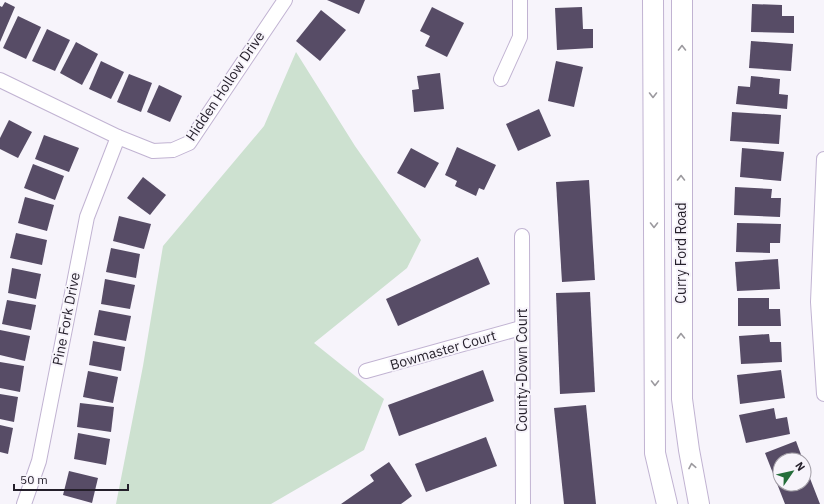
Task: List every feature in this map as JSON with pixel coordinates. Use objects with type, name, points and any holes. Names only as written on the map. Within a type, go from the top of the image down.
[{"type":"street","name":"Hidden Hollow Drive","points":[[0,80],[118,137],[153,152],[173,150],[189,143],[285,0]]},
{"type":"street","points":[[501,79],[520,37],[520,0]]},
{"type":"street","name":"Curry Ford Road","points":[[653,0],[655,453],[667,504]]},
{"type":"street","name":"Curry Ford Road","points":[[682,0],[682,399],[689,450],[699,504]]},
{"type":"street","name":"Pine Fork Drive","points":[[24,504],[39,461],[86,217],[118,137]]},
{"type":"street","points":[[824,159],[818,302],[824,394]]},
{"type":"street","name":"County-Down Court","points":[[522,236],[521,328],[523,504]]},
{"type":"street","name":"Bowmaster Court","points":[[366,372],[521,328]]},
{"type":"green space","points":[[296,52],[355,146],[421,240],[407,268],[314,343],[384,399],[364,450],[271,504],[116,504],[143,366],[163,246],[264,126]]},
{"type":"building","points":[[327,0],[365,0],[359,14]]},
{"type":"building","points":[[5,2],[15,7],[0,42],[0,6],[2,7]]},
{"type":"building","points":[[752,4],[782,5],[782,16],[794,16],[794,33],[751,32]]},
{"type":"building","points":[[432,7],[464,23],[447,57],[425,46],[430,36],[420,31]]},
{"type":"building","points":[[582,7],[583,29],[593,29],[593,48],[557,50],[555,8]]},
{"type":"building","points":[[321,10],[346,30],[320,61],[296,41]]},
{"type":"building","points":[[18,16],[41,27],[26,59],[3,48]]},
{"type":"building","points":[[47,29],[70,40],[55,71],[32,61]]},
{"type":"building","points":[[751,41],[793,44],[791,71],[749,68]]},
{"type":"building","points":[[76,42],[98,54],[82,85],[60,73]]},
{"type":"building","points":[[101,61],[124,72],[111,99],[89,89]]},
{"type":"building","points":[[556,61],[583,67],[574,107],[548,101]]},
{"type":"building","points":[[440,73],[444,109],[414,112],[412,90],[419,89],[417,76]]},
{"type":"building","points":[[129,74],[152,83],[141,112],[117,102]]},
{"type":"building","points":[[751,76],[780,79],[779,94],[788,95],[787,109],[736,104],[738,86],[750,87]]},
{"type":"building","points":[[159,85],[182,96],[170,122],[147,112]]},
{"type":"building","points":[[539,109],[551,136],[518,151],[506,124]]},
{"type":"building","points":[[732,112],[781,115],[779,144],[730,141]]},
{"type":"building","points":[[9,120],[32,132],[18,158],[0,149],[0,138]]},
{"type":"building","points":[[44,135],[79,148],[69,172],[35,159]]},
{"type":"building","points":[[457,147],[496,165],[484,190],[479,188],[476,196],[455,186],[457,181],[445,175]]},
{"type":"building","points":[[411,148],[439,163],[425,188],[397,173]]},
{"type":"building","points":[[742,148],[784,152],[781,181],[740,177]]},
{"type":"building","points":[[33,164],[64,176],[55,200],[24,188]]},
{"type":"building","points":[[143,177],[166,195],[150,215],[127,198]]},
{"type":"building","points":[[589,180],[595,280],[562,282],[556,182]]},
{"type":"building","points":[[735,187],[772,189],[771,198],[781,198],[780,217],[734,215]]},
{"type":"building","points":[[25,197],[54,205],[47,231],[18,223]]},
{"type":"building","points":[[119,216],[151,224],[144,249],[113,241]]},
{"type":"building","points":[[737,223],[781,224],[780,243],[770,243],[770,253],[736,252]]},
{"type":"building","points":[[16,233],[47,240],[42,265],[10,258]]},
{"type":"building","points":[[111,248],[140,254],[136,278],[106,272]]},
{"type":"building","points":[[478,257],[490,284],[398,326],[386,299]]},
{"type":"building","points":[[778,259],[780,289],[737,291],[735,262]]},
{"type":"building","points":[[12,268],[41,274],[36,299],[8,293]]},
{"type":"building","points":[[105,279],[135,285],[130,309],[101,304]]},
{"type":"building","points":[[590,292],[595,392],[560,394],[556,293]]},
{"type":"building","points":[[738,298],[769,298],[769,309],[780,309],[781,326],[738,326]]},
{"type":"building","points":[[7,300],[36,305],[31,330],[2,324]]},
{"type":"building","points":[[99,310],[131,316],[126,341],[94,335]]},
{"type":"building","points":[[0,330],[30,336],[25,361],[0,355]]},
{"type":"building","points":[[769,334],[770,342],[781,342],[782,362],[741,364],[739,336]]},
{"type":"building","points":[[93,341],[125,347],[121,371],[89,365]]},
{"type":"building","points":[[0,362],[24,366],[20,392],[0,388]]},
{"type":"building","points":[[483,370],[494,401],[399,436],[388,405]]},
{"type":"building","points":[[781,370],[785,398],[740,404],[737,375]]},
{"type":"building","points":[[88,371],[118,377],[113,403],[83,397]]},
{"type":"building","points":[[0,394],[18,397],[14,422],[0,419]]},
{"type":"building","points":[[80,403],[114,407],[111,432],[77,427]]},
{"type":"building","points":[[586,405],[596,504],[564,504],[554,408]]},
{"type":"building","points":[[774,408],[776,419],[787,417],[790,434],[746,443],[739,415]]},
{"type":"building","points":[[0,425],[13,428],[8,454],[0,452]]},
{"type":"building","points":[[78,433],[110,439],[106,465],[74,459]]},
{"type":"building","points":[[486,437],[497,466],[426,492],[415,464]]},
{"type":"building","points":[[796,441],[800,452],[772,452],[772,471],[765,453]]},
{"type":"building","points":[[389,462],[412,496],[401,504],[341,504],[374,481],[370,475]]},
{"type":"building","points":[[69,471],[98,478],[92,503],[63,495]]},
{"type":"building","points":[[812,484],[820,504],[785,504],[780,492],[812,492]]}]
